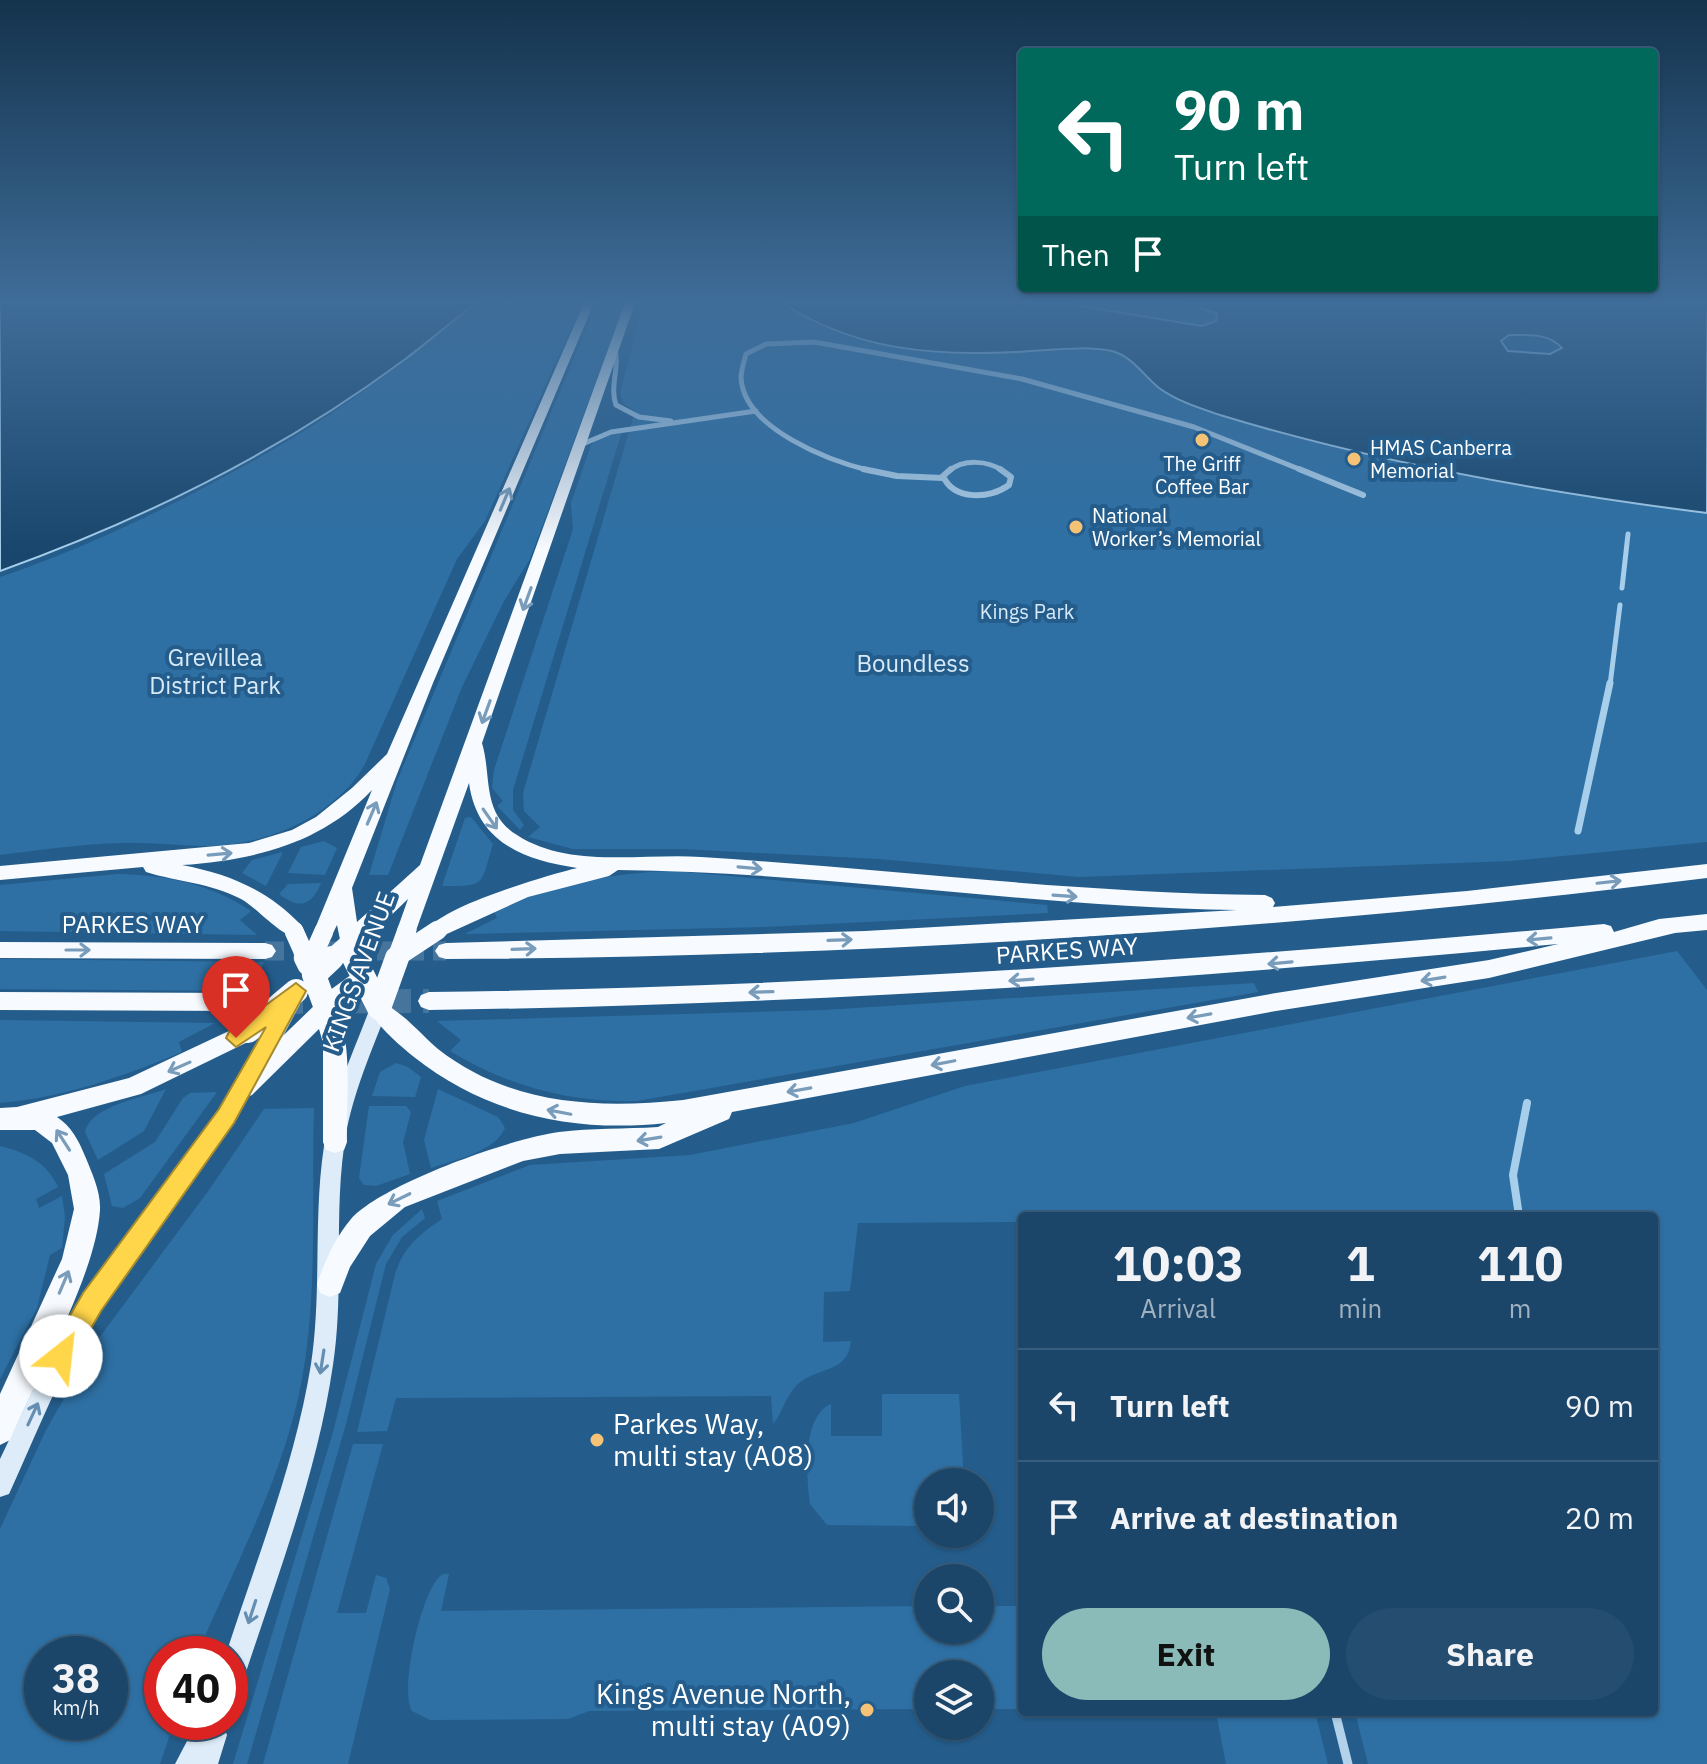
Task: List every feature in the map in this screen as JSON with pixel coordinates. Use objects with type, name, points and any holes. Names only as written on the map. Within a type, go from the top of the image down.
[{"type":"main road","name":"KINGS AVENUE","points":[[312,970],[344,880],[554,385]]},
{"type":"main road","name":"KINGS AVENUE","points":[[379,1008],[475,745],[600,385]]},
{"type":"main road","points":[[475,745],[482,807],[494,827],[512,842],[555,858],[672,862],[1115,900],[1401,904]]},
{"type":"main road","points":[[0,873],[233,853],[288,838],[342,809],[400,747]]},
{"type":"main road","points":[[114,861],[216,878],[266,903],[294,931],[312,970],[329,1020],[335,1142]]},
{"type":"main road","points":[[244,1088],[301,1031],[329,1020],[363,981],[397,957],[442,941],[495,901],[550,882],[599,871],[672,862]]},
{"type":"main road","points":[[9,1118],[133,1087],[248,1031],[296,991],[312,970],[429,866]]},
{"type":"main road","name":"PARKES WAY","points":[[442,941],[874,939],[1156,924],[1401,904],[1707,871]]},
{"type":"main road","points":[[344,880],[363,981],[398,1031],[434,1063],[506,1099],[557,1112],[633,1117],[747,1099],[1261,1004],[1489,969],[1673,926]]},
{"type":"main road","name":"PARKES WAY","points":[[429,1001],[873,989],[1273,964],[1707,922]]},
{"type":"main road","name":"PARKES WAY","points":[[0,950],[265,951]]},
{"type":"main road","points":[[0,1001],[243,1002]]},
{"type":"main road","points":[[330,1284],[339,1260],[361,1227],[396,1199],[522,1150],[560,1143],[659,1138],[747,1099]]},
{"type":"main road","points":[[0,1430],[18,1380],[74,1260],[87,1206],[81,1179],[62,1133],[43,1121],[9,1118]]},
{"type":"street","points":[[615,385],[612,397],[616,405],[639,417],[684,422]]},
{"type":"street","points":[[743,385],[746,397],[756,411],[792,440],[835,460],[885,474],[943,478],[955,490],[981,495],[1001,491],[1011,480],[1001,468],[976,462],[952,466],[943,478]]},
{"type":"street","points":[[1043,385],[1223,438],[1363,495]]},
{"type":"street","points":[[578,446],[605,433],[756,411]]},
{"type":"street","points":[[0,1485],[61,1356],[92,1302],[244,1088],[296,991]]},
{"type":"street","name":"KINGS AVENUE","points":[[244,1636],[310,1428],[327,1331],[330,1187],[335,1142],[379,1008]]},
{"type":"street","points":[[189,1764],[203,1740]]},
{"type":"street","points":[[204,1764],[210,1740]]},
{"type":"lane","points":[[1336,1716],[1348,1764]]},
{"type":"green space","name":"Grevillea District Park","points":[[371,385],[545,385],[485,521],[457,559],[364,766],[351,784],[316,814],[296,825],[251,841],[207,846],[106,844],[0,855],[0,577],[112,533],[186,497],[257,459]]},
{"type":"green space","points":[[563,385],[594,385],[530,559],[504,601],[462,687],[388,875],[369,875],[397,781]]},
{"type":"green space","name":"Kings Park","points":[[622,385],[1155,385],[1178,399],[1262,427],[1427,465],[1707,513],[1707,842],[1510,861],[1079,877],[879,859],[682,849],[573,849],[528,837],[540,827],[524,811],[523,793],[635,411],[624,404],[620,394]]},
{"type":"green space","points":[[622,431],[513,790],[513,810],[524,825],[520,830],[497,806],[503,801],[492,788],[494,770],[573,529],[571,503],[591,445],[601,436]]},
{"type":"green space","points":[[471,817],[493,844],[483,876],[474,884],[442,886],[465,818]]},
{"type":"green space","points":[[324,841],[337,848],[325,875],[288,873],[301,847]]},
{"type":"green space","points":[[283,852],[266,886],[242,873],[252,860]]},
{"type":"green space","points":[[675,871],[1047,905],[1048,913],[765,927],[465,934],[497,918],[493,909],[538,894],[605,877]]},
{"type":"green space","points":[[118,874],[170,879],[220,894],[251,911],[240,920],[257,935],[0,931],[0,885]]},
{"type":"green space","points":[[321,883],[313,897],[304,903],[293,902],[279,894],[288,884]]},
{"type":"green space","points":[[1677,951],[1707,990],[1707,1764],[1368,1764],[1356,1716],[1658,1716],[1658,1212],[1018,1212],[1018,1222],[858,1223],[850,1291],[824,1292],[823,1342],[851,1341],[849,1352],[837,1365],[812,1375],[796,1386],[773,1424],[771,1396],[396,1398],[387,1431],[357,1432],[395,1274],[414,1242],[442,1219],[437,1201],[530,1165],[690,1155],[854,1123],[965,1086]]},
{"type":"green space","points":[[0,959],[264,962],[250,991],[0,989]]},
{"type":"green space","points":[[1254,983],[1258,992],[637,1101],[563,1095],[494,1074],[450,1051],[461,1040],[437,1021],[824,1010]]},
{"type":"green space","points":[[0,1020],[215,1023],[179,1042],[182,1052],[138,1069],[70,1091],[0,1103]]},
{"type":"green space","points":[[396,1063],[421,1077],[415,1097],[372,1096],[380,1072]]},
{"type":"green space","points":[[166,1089],[144,1131],[98,1160],[85,1132],[89,1123],[107,1109]]},
{"type":"green space","points":[[438,1089],[498,1117],[505,1128],[483,1149],[431,1168],[424,1140]]},
{"type":"green space","points":[[217,1092],[140,1198],[123,1208],[112,1206],[104,1174],[155,1142],[183,1098],[190,1093]]},
{"type":"green space","points":[[369,1106],[406,1106],[411,1112],[403,1142],[410,1174],[376,1186],[364,1185],[359,1178]]},
{"type":"green space","points":[[314,1108],[312,1287],[305,1359],[290,1428],[268,1494],[205,1636],[144,1636],[144,1740],[168,1740],[160,1764],[0,1764],[0,1529],[46,1430],[99,1338],[209,1190],[264,1109]]},
{"type":"green space","points":[[0,1146],[26,1155],[48,1171],[58,1187],[36,1199],[39,1208],[62,1196],[65,1217],[62,1248],[50,1255],[37,1308],[0,1379]]},
{"type":"green space","points":[[422,1209],[425,1218],[402,1237],[386,1264],[346,1424],[247,1764],[233,1764],[240,1740],[248,1740],[248,1714],[333,1432],[376,1264],[393,1235]]},
{"type":"green space","points":[[882,1394],[959,1394],[963,1468],[914,1468],[914,1526],[827,1525],[810,1504],[807,1464],[815,1421],[831,1404],[831,1436],[882,1436]]},
{"type":"green space","points":[[353,1444],[383,1444],[337,1613],[366,1613],[376,1575],[386,1578],[390,1589],[348,1764],[263,1764]]},
{"type":"green space","points":[[443,1574],[449,1574],[441,1611],[914,1606],[914,1644],[994,1644],[994,1606],[1018,1606],[1018,1709],[994,1709],[994,1660],[914,1660],[914,1709],[589,1711],[568,1719],[430,1720],[412,1711],[408,1683],[415,1639],[427,1597],[435,1582]]},
{"type":"green space","points":[[1217,1716],[1316,1716],[1328,1764],[1226,1764]]},
{"type":"shaded area","points":[[0,385],[369,385],[310,424],[210,480],[106,529],[0,571]]},
{"type":"shaded area","points":[[1156,385],[1707,385],[1707,513],[1585,496],[1400,461],[1220,415]]},
{"type":"waterway","points":[[1622,588],[1628,534]]},
{"type":"waterway","points":[[1610,685],[1620,605]]},
{"type":"waterway","points":[[1578,831],[1610,683]]},
{"type":"waterway","points":[[1518,1212],[1513,1175],[1527,1103]]},
{"type":"tunnel","points":[[265,951],[446,951]]},
{"type":"tunnel","points":[[243,1002],[429,1001]]},
{"type":"place","name":"The Griff Coffee Bar","points":[[1202,440]]},
{"type":"place","name":"HMAS Canberra Memorial","points":[[1354,459]]},
{"type":"place","name":"National Worker’s Memorial","points":[[1076,527]]},
{"type":"place","name":"Parkes Way, multi stay (A08)","points":[[597,1440]]},
{"type":"place","name":"Kings Avenue North, multi stay (A09)","points":[[867,1710]]},
{"type":"route","points":[[61,1356],[92,1302],[226,1116],[296,991],[236,1038]]},
{"type":"park label","name":"Boundless","points":[[913,664]]}]
